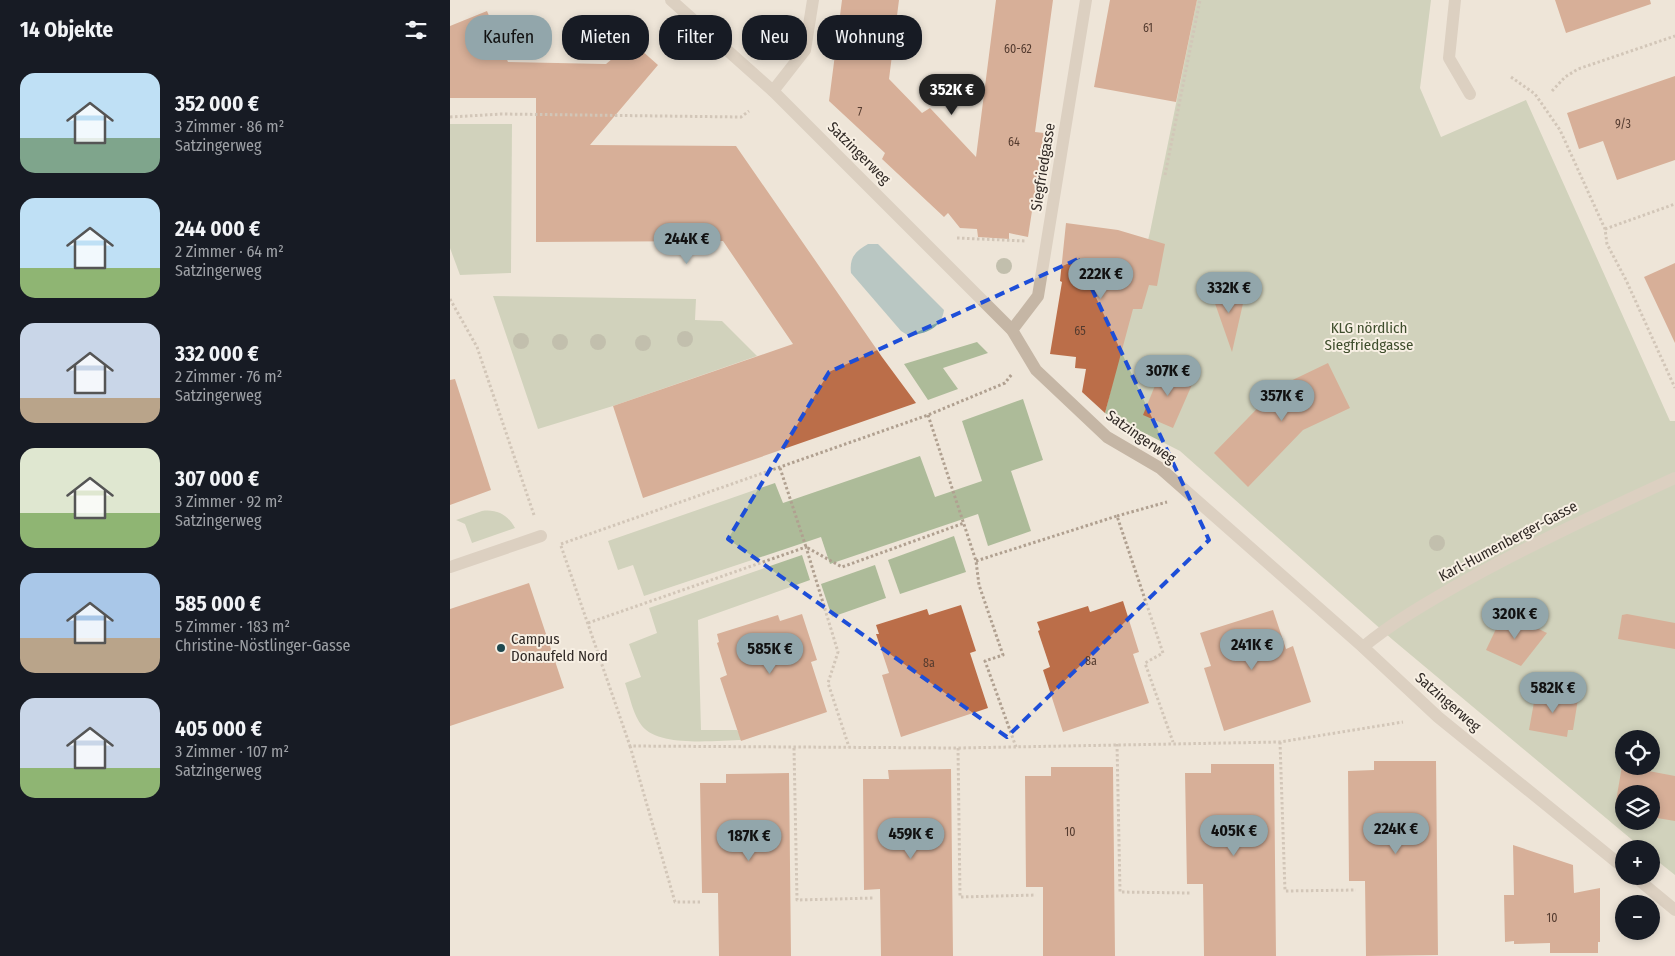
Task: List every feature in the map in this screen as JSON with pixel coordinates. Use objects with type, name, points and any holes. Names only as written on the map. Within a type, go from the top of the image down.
[{"type":"street","name":"Satzingerweg","points":[[671,0],[773,91],[1012,330],[1036,370],[1107,437],[1160,468],[1363,647],[1438,717],[1615,861]]},
{"type":"street","points":[[773,91],[805,50],[813,0]]},
{"type":"street","name":"Siegfriedgasse","points":[[1012,330],[1038,296],[1086,0]]},
{"type":"street","points":[[1455,0],[1449,58],[1470,94]]},
{"type":"street","name":"Karl-Humenberger-Gasse","points":[[1363,647],[1400,618],[1495,564],[1675,478]]},
{"type":"street","points":[[450,567],[541,536]]},
{"type":"street","points":[[1645,885],[1675,910]]},
{"type":"path","points":[[1165,175],[1200,0]]},
{"type":"path","points":[[1552,91],[1565,77],[1578,69],[1675,36]]},
{"type":"path","points":[[1511,77],[1535,94],[1560,130],[1605,230],[1607,244],[1626,280],[1675,388]]},
{"type":"path","points":[[450,116],[502,114],[741,118],[749,110]]},
{"type":"path","points":[[1605,230],[1675,204]]},
{"type":"path","points":[[956,238],[1028,241]]},
{"type":"path","points":[[450,299],[477,347],[541,536],[560,544],[928,415],[1005,383],[1015,369]]},
{"type":"path","points":[[928,415],[976,561],[979,585],[1003,655],[985,660],[1016,747]]},
{"type":"path","points":[[780,468],[838,652],[828,683],[850,747]]},
{"type":"path","points":[[976,561],[1117,516],[1165,504],[1183,489]]},
{"type":"path","points":[[1117,516],[1163,652],[1145,664],[1173,742]]},
{"type":"path","points":[[588,623],[806,547],[842,567],[964,523]]},
{"type":"path","points":[[560,544],[630,746],[675,902],[700,902]]},
{"type":"path","points":[[630,746],[958,748],[1173,742],[1280,742],[1403,722]]},
{"type":"path","points":[[1280,742],[1285,891],[1356,890]]},
{"type":"path","points":[[1117,744],[1120,892],[1190,892]]},
{"type":"path","points":[[794,748],[797,900],[874,898]]},
{"type":"path","points":[[958,748],[960,897],[1036,895]]},
{"type":"highlighted area","points":[[1078,259],[1209,540],[1007,737],[728,539],[829,372]]},
{"type":"green space","name":"KLG nördlich Siegfriedgasse","points":[[1197,0],[1431,0],[1420,88],[1441,137],[1526,100],[1670,421],[1675,421],[1675,875],[1660,863],[1660,840],[1632,840],[1620,830],[1660,830],[1660,785],[1615,785],[1615,826],[1393,640],[1180,451],[1105,413],[1150,232]]},
{"type":"green space","points":[[450,124],[512,124],[511,273],[460,275],[450,248]]},
{"type":"green space","points":[[493,296],[696,299],[695,320],[722,321],[757,356],[613,406],[538,429]]},
{"type":"green space","points":[[977,342],[988,353],[943,368],[958,389],[928,400],[904,364]]},
{"type":"green space","points":[[1023,399],[1043,460],[1011,471],[1031,531],[988,546],[978,514],[830,564],[821,537],[644,596],[633,565],[618,570],[608,541],[775,483],[783,503],[920,456],[935,497],[982,481],[962,421]]},
{"type":"green space","points":[[482,511],[502,514],[515,528],[472,543],[465,524],[456,520]]},
{"type":"green space","points":[[954,536],[966,572],[900,594],[888,560]]},
{"type":"green space","points":[[802,555],[810,580],[698,620],[701,730],[737,730],[744,740],[675,740],[650,733],[642,726],[634,711],[625,683],[641,677],[629,644],[657,633],[649,608]]},
{"type":"green space","points":[[875,565],[886,598],[832,617],[821,584]]},
{"type":"water","points":[[868,244],[878,244],[944,310],[940,322],[936,326],[927,331],[909,336],[901,331],[851,273],[851,263],[854,255]]},
{"type":"building","points":[[842,0],[899,0],[897,15],[840,15]]},
{"type":"building","points":[[996,0],[1053,0],[1035,132],[1044,133],[1028,237],[1009,233],[1009,239],[978,237],[977,229],[960,228],[948,213],[944,217],[882,159],[885,153],[829,101],[834,60],[891,60],[889,79],[922,113],[930,108],[976,157]]},
{"type":"building","points":[[1110,0],[1197,0],[1176,102],[1094,87]]},
{"type":"building","points":[[1555,0],[1650,0],[1651,4],[1566,33]]},
{"type":"building","points":[[487,11],[489,15],[477,15]]},
{"type":"building","points":[[465,20],[465,60],[606,64],[611,60],[649,60],[649,57],[658,65],[590,145],[736,146],[916,403],[643,498],[613,406],[793,344],[723,241],[536,242],[536,98],[450,98],[450,26]]},
{"type":"building","points":[[1675,76],[1675,160],[1617,180],[1603,141],[1579,149],[1567,113]]},
{"type":"building","points":[[1066,223],[1118,230],[1165,244],[1157,286],[1149,285],[1142,309],[1133,309],[1105,413],[1082,392],[1086,369],[1075,368],[1076,357],[1050,354],[1062,282],[1060,281]]},
{"type":"building","points":[[1675,263],[1675,343],[1644,277]]},
{"type":"building","points":[[1211,292],[1244,299],[1232,352]]},
{"type":"building","points":[[1328,363],[1350,408],[1303,430],[1248,487],[1214,453],[1278,387]]},
{"type":"building","points":[[1163,366],[1194,380],[1173,428],[1143,415]]},
{"type":"building","points":[[455,379],[491,490],[450,505],[450,380]]},
{"type":"building","name":"Campus Donaufeld Nord","points":[[529,583],[564,688],[450,726],[450,609]]},
{"type":"building","points":[[1123,601],[1139,652],[1133,654],[1149,703],[1063,732],[1043,670],[1050,667],[1038,631],[1040,630],[1037,622],[1088,606],[1090,612]]},
{"type":"building","points":[[961,605],[976,651],[970,653],[988,708],[901,737],[882,675],[889,673],[876,634],[879,634],[876,625],[927,609],[929,615]]},
{"type":"building","points":[[1273,610],[1286,649],[1293,646],[1311,702],[1224,731],[1204,668],[1211,666],[1200,633]]},
{"type":"building","points":[[1504,612],[1547,633],[1521,666],[1486,650]]},
{"type":"building","points":[[802,614],[817,660],[811,662],[827,712],[741,741],[720,678],[727,675],[717,643],[719,642],[717,634],[778,615],[780,621]]},
{"type":"building","points":[[1627,614],[1675,623],[1675,649],[1618,639],[1622,615]]},
{"type":"building","points":[[1536,691],[1578,699],[1573,730],[1568,730],[1567,737],[1529,730]]},
{"type":"building","points":[[1374,761],[1436,761],[1438,955],[1366,956],[1365,881],[1349,881],[1348,771],[1374,770]]},
{"type":"building","points":[[1211,764],[1274,764],[1276,956],[1204,956],[1203,884],[1187,884],[1185,773],[1211,773]]},
{"type":"building","points":[[1051,767],[1113,767],[1115,956],[1043,956],[1043,887],[1026,887],[1025,776],[1051,776]]},
{"type":"building","points":[[951,769],[953,956],[881,956],[880,889],[864,890],[863,779],[889,779],[888,770]]},
{"type":"building","points":[[789,773],[791,956],[719,956],[718,893],[702,893],[700,783],[726,783],[726,774]]},
{"type":"building","points":[[1660,773],[1675,776],[1675,821],[1660,818],[1660,785],[1619,785],[1620,775],[1660,775]]},
{"type":"building","points":[[1513,845],[1573,865],[1574,893],[1600,888],[1600,942],[1598,942],[1598,953],[1550,953],[1550,943],[1514,944],[1514,941],[1505,942],[1504,895],[1514,895]]},
{"type":"place","name":"Campus Donaufeld Nord","points":[[501,648]]}]
